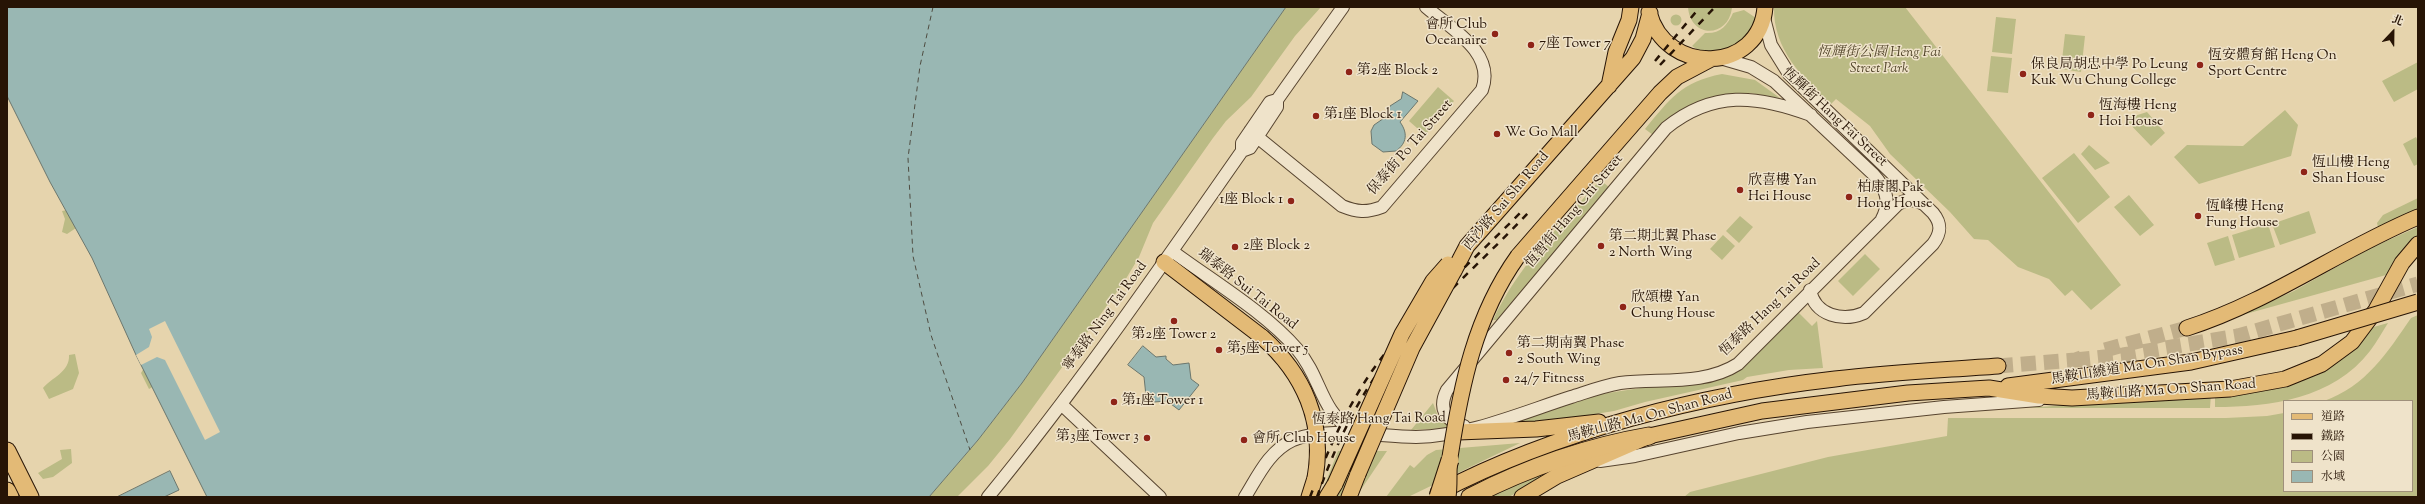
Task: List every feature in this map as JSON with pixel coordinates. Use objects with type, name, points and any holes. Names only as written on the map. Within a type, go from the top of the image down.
[{"type":"highway","name":"馬鞍山路 Ma On Shan Road","points":[[1470,497],[1526,471],[1568,455],[1596,446],[1649,436]]},
{"type":"highway","points":[[7,451],[30,497]]},
{"type":"highway","points":[[1438,497],[1450,460]]},
{"type":"highway","points":[[7,491],[10,497]]},
{"type":"main road","points":[[1608,87],[1616,52],[1629,20],[1631,7]]},
{"type":"main road","points":[[1649,10],[1659,34],[1673,48],[1691,57],[1715,59]]},
{"type":"main road","name":"西沙路 Sai Sha Road","points":[[1451,267],[1634,58],[1646,30],[1649,10]]},
{"type":"main road","points":[[1448,497],[1450,460],[1474,340],[1496,290],[1518,256],[1660,93],[1677,78],[1715,59],[1738,51],[1748,44],[1758,31],[1765,12]]},
{"type":"main road","points":[[2187,328],[2247,305],[2359,245],[2418,217]]},
{"type":"main road","name":"馬鞍山路 Ma On Shan Road","points":[[1522,497],[1574,469],[1649,436],[1736,416],[1828,402],[1908,393],[1989,388],[2053,398],[2247,387],[2285,378],[2309,370],[2333,357],[2352,342],[2376,310],[2402,263],[2418,244]]},
{"type":"main road","points":[[1168,256],[1262,337],[1287,362],[1299,380],[1309,400],[1317,432],[1318,457],[1315,478],[1309,497]]},
{"type":"main road","points":[[1327,497],[1335,484],[1402,334],[1433,281],[1451,267]]},
{"type":"main road","points":[[1349,497],[1406,359],[1451,267]]},
{"type":"main road","name":"馬鞍山繞道 Ma On Shan Bypass","points":[[1989,388],[2191,362],[2297,338],[2418,302]]},
{"type":"main road","name":"馬鞍山路 Ma On Shan Road","points":[[1431,497],[1508,460],[1637,418],[1724,396],[1783,386],[1888,373],[1998,366]]},
{"type":"main road","points":[[1458,432],[1536,429],[1637,418]]},
{"type":"street","name":"寧泰路 Ning Tai Road","points":[[988,497],[1061,404],[1242,151],[1250,148],[1254,134],[1277,107],[1277,100],[1343,7]]},
{"type":"street","name":"保泰街 Po Tai Street","points":[[1254,134],[1342,206],[1368,212],[1382,207],[1482,90],[1485,82],[1486,73],[1475,49],[1426,7]]},
{"type":"street","name":"恆輝街 Hang Fai Street","points":[[1765,12],[1771,46],[1789,74],[1936,217],[1940,229],[1939,236],[1898,282],[1864,313],[1849,318],[1830,314],[1814,302],[1810,290]]},
{"type":"street","name":"恆輝街 Hang Fai Street","points":[[1715,59],[1762,73],[1811,116],[1880,181],[1888,199],[1887,208],[1881,222]]},
{"type":"street","name":"恆智街 Hang Chi Street","points":[[1473,428],[1453,422],[1446,416],[1442,402],[1447,390],[1666,128],[1694,110],[1729,100],[1763,100],[1811,116]]},
{"type":"street","points":[[1881,222],[1902,202],[1913,200],[1925,206]]},
{"type":"street","name":"恆泰路 Hang Tai Road","points":[[1245,497],[1271,455],[1285,444],[1305,436],[1354,433],[1416,437],[1458,432],[1618,384],[1691,379],[1718,374],[1729,370],[1738,364],[1810,290],[1881,222]]},
{"type":"street","name":"瑞泰路 Sui Tai Road","points":[[1168,256],[1268,322],[1288,340],[1312,372],[1330,412],[1354,433]]},
{"type":"street","name":"馬鞍山路 Ma On Shan Road","points":[[1574,469],[1601,461],[1634,456],[1739,433],[1807,422],[1944,407],[2053,398]]},
{"type":"street","points":[[1061,404],[1160,497]]},
{"type":"green space","points":[[1286,7],[1321,7],[1295,36],[1251,97],[1226,121],[1213,138],[1153,223],[1139,257],[1124,282],[1010,439],[988,466],[957,497],[929,497],[978,440],[1022,383]]},
{"type":"green space","points":[[1688,7],[1732,8],[1729,18],[1724,25],[1709,31],[1695,25],[1690,17]]},
{"type":"green space","name":"恆輝街公園 Heng Fai Street Park","points":[[1774,7],[1905,7],[2121,285],[2091,310],[2072,290],[2065,296],[2049,279],[2018,267],[1988,240],[1974,239],[1950,212],[1890,154],[1870,126],[1836,99],[1830,105],[1800,73],[1784,50],[1775,22]]},
{"type":"green space","points":[[1744,10],[1756,18],[1754,24],[1745,38],[1731,49],[1723,53],[1708,55],[1692,46],[1705,33],[1719,31],[1728,22],[1733,13]]},
{"type":"green space","points":[[1676,14],[1680,16],[1682,20],[1680,24],[1676,26],[1672,24],[1670,20],[1672,16]]},
{"type":"green space","points":[[1996,17],[2016,19],[2012,54],[1992,52]]},
{"type":"green space","points":[[2065,34],[2085,36],[2081,72],[2061,69]]},
{"type":"green space","points":[[1991,56],[2012,58],[2008,93],[1987,91]]},
{"type":"green space","points":[[2418,62],[2418,89],[2394,102],[2382,81]]},
{"type":"green space","points":[[1722,74],[1755,80],[1780,98],[1750,93],[1714,97],[1653,135],[1645,129],[1662,109],[1686,87],[1708,77]]},
{"type":"green space","points":[[1438,87],[1454,101],[1425,135],[1409,121]]},
{"type":"green space","points":[[2285,110],[2298,125],[2291,156],[2199,184],[2174,157],[2187,145],[2243,146]]},
{"type":"green space","points":[[2147,112],[2165,133],[2151,146],[2125,119]]},
{"type":"green space","points":[[2416,137],[2418,141],[2418,164],[2414,166],[2403,144]]},
{"type":"green space","points":[[2089,145],[2110,163],[2095,170],[2081,154]]},
{"type":"green space","points":[[2074,153],[2110,197],[2078,223],[2042,178]]},
{"type":"green space","points":[[1600,180],[1609,187],[1499,320],[1493,320],[1503,300],[1541,246]]},
{"type":"green space","points":[[2129,195],[2154,225],[2140,236],[2114,207]]},
{"type":"green space","points":[[2418,198],[2418,212],[2382,229],[2378,227],[2377,223],[2383,215]]},
{"type":"green space","points":[[73,209],[82,224],[67,234],[62,232],[65,219],[62,211]]},
{"type":"green space","points":[[2309,211],[2316,233],[2280,245],[2272,224]]},
{"type":"green space","points":[[1740,216],[1753,227],[1739,243],[1726,231]]},
{"type":"green space","points":[[2268,224],[2275,247],[2239,258],[2232,235]]},
{"type":"green space","points":[[2418,227],[2418,237],[2401,252],[2386,275],[2235,317],[2294,291],[2368,249]]},
{"type":"green space","points":[[1723,235],[1735,246],[1722,260],[1710,249]]},
{"type":"green space","points":[[2228,236],[2235,260],[2215,266],[2207,243]]},
{"type":"green space","points":[[1865,254],[1880,269],[1853,296],[1838,281]]},
{"type":"green space","points":[[1798,312],[1812,326],[1817,321],[1823,368],[1789,370],[1747,377],[1743,380],[1645,402],[1614,411],[1583,416],[1507,424],[1595,395],[1647,387],[1745,365]]},
{"type":"green space","points":[[2418,315],[2418,497],[1684,497],[1690,492],[1828,457],[1947,436],[1948,418],[2226,418],[2267,416],[2283,413],[2283,492],[2413,492],[2413,400],[2326,400],[2339,395],[2364,377],[2384,356],[2411,318]]},
{"type":"green space","points":[[2388,323],[2370,351],[2355,367],[2338,380],[2319,390],[2278,402],[2236,407],[2215,407],[2215,394],[2278,387],[2370,328]]},
{"type":"green space","points":[[75,354],[79,373],[73,389],[49,399],[43,388],[63,370],[68,361],[69,355]]},
{"type":"green space","points":[[147,363],[156,385],[149,389],[141,373]]},
{"type":"green space","points":[[2211,394],[2210,408],[2026,408]]},
{"type":"green space","points":[[1433,403],[1439,419],[1451,428],[1411,430]]},
{"type":"green space","points":[[1520,443],[1408,497],[1386,497],[1410,465],[1414,468],[1427,455],[1436,450]]},
{"type":"green space","points":[[71,449],[72,463],[53,477],[43,479],[38,473],[62,459],[60,450]]},
{"type":"green space","points":[[1338,451],[1387,451],[1356,497],[1320,497]]},
{"type":"green space","points":[[1561,466],[1509,497],[1483,497]]},
{"type":"water","points":[[7,7],[1286,7],[1022,383],[978,440],[929,497],[207,497],[136,355],[92,258],[50,182],[7,96]]},
{"type":"water","points":[[1403,92],[1418,101],[1400,122],[1403,126],[1405,138],[1400,148],[1396,151],[1383,152],[1372,144],[1371,131],[1374,125],[1387,116],[1390,106],[1401,99]]},
{"type":"water","points":[[1143,346],[1156,357],[1166,356],[1166,359],[1173,365],[1189,363],[1191,379],[1199,385],[1179,410],[1167,401],[1154,402],[1146,396],[1144,377],[1128,365]]},
{"type":"water","points":[[170,471],[179,490],[164,497],[117,497]]},
{"type":"pier","points":[[165,321],[220,432],[205,440],[165,360],[157,357],[141,365],[136,355],[149,347],[152,337],[149,329]]},
{"type":"ferry route","points":[[933,7],[920,66],[908,158],[913,256],[931,335],[970,450]]},
{"type":"tunnel","points":[[2075,360],[2123,355],[2238,336],[2418,284]]},
{"type":"tunnel","points":[[2105,350],[2187,328]]},
{"type":"tunnel","points":[[1998,366],[2075,360],[2084,357]]},
{"type":"railway","points":[[1655,61],[1700,7]]},
{"type":"railway","points":[[1660,65],[1715,7]]},
{"type":"railway","points":[[1310,497],[1345,416],[1362,386],[1388,349],[1444,287],[1524,209]]},
{"type":"railway","points":[[1317,497],[1342,435],[1375,377],[1410,333],[1448,292],[1528,213]]},
{"type":"place","name":"會所 Club Oceanaire","points":[[1495,34]]},
{"type":"place","name":"7座 Tower 7","points":[[1531,45]]},
{"type":"place","name":"恆安體育館 Heng On Sport Centre","points":[[2200,65]]},
{"type":"place","name":"第2座 Block 2","points":[[1349,72]]},
{"type":"place","name":"保良局胡忠中學 Po Leung Kuk Wu Chung College","points":[[2023,74]]},
{"type":"place","name":"恆海樓 Heng Hoi House","points":[[2091,115]]},
{"type":"place","name":"第1座 Block 1","points":[[1316,116]]},
{"type":"place","name":"We Go Mall","points":[[1497,134]]},
{"type":"place","name":"恆山樓 Heng Shan House","points":[[2304,172]]},
{"type":"place","name":"欣喜樓 Yan Hei House","points":[[1740,190]]},
{"type":"place","name":"柏康閣 Pak Hong House","points":[[1849,197]]},
{"type":"place","name":"1座 Block 1","points":[[1291,201]]},
{"type":"place","name":"恆峰樓 Heng Fung House","points":[[2198,216]]},
{"type":"place","name":"第二期北翼 Phase 2 North Wing","points":[[1601,246]]},
{"type":"place","name":"2座 Block 2","points":[[1235,247]]},
{"type":"place","name":"欣頌樓 Yan Chung House","points":[[1623,307]]},
{"type":"place","name":"第2座 Tower 2","points":[[1174,321]]},
{"type":"place","name":"第5座 Tower 5","points":[[1219,350]]},
{"type":"place","name":"第二期南翼 Phase 2 South Wing","points":[[1509,353]]},
{"type":"place","name":"24/7 Fitness","points":[[1506,380]]},
{"type":"place","name":"第1座 Tower 1","points":[[1114,402]]},
{"type":"place","name":"第3座 Tower 3","points":[[1147,438]]},
{"type":"place","name":"會所 Club House","points":[[1244,440]]}]
